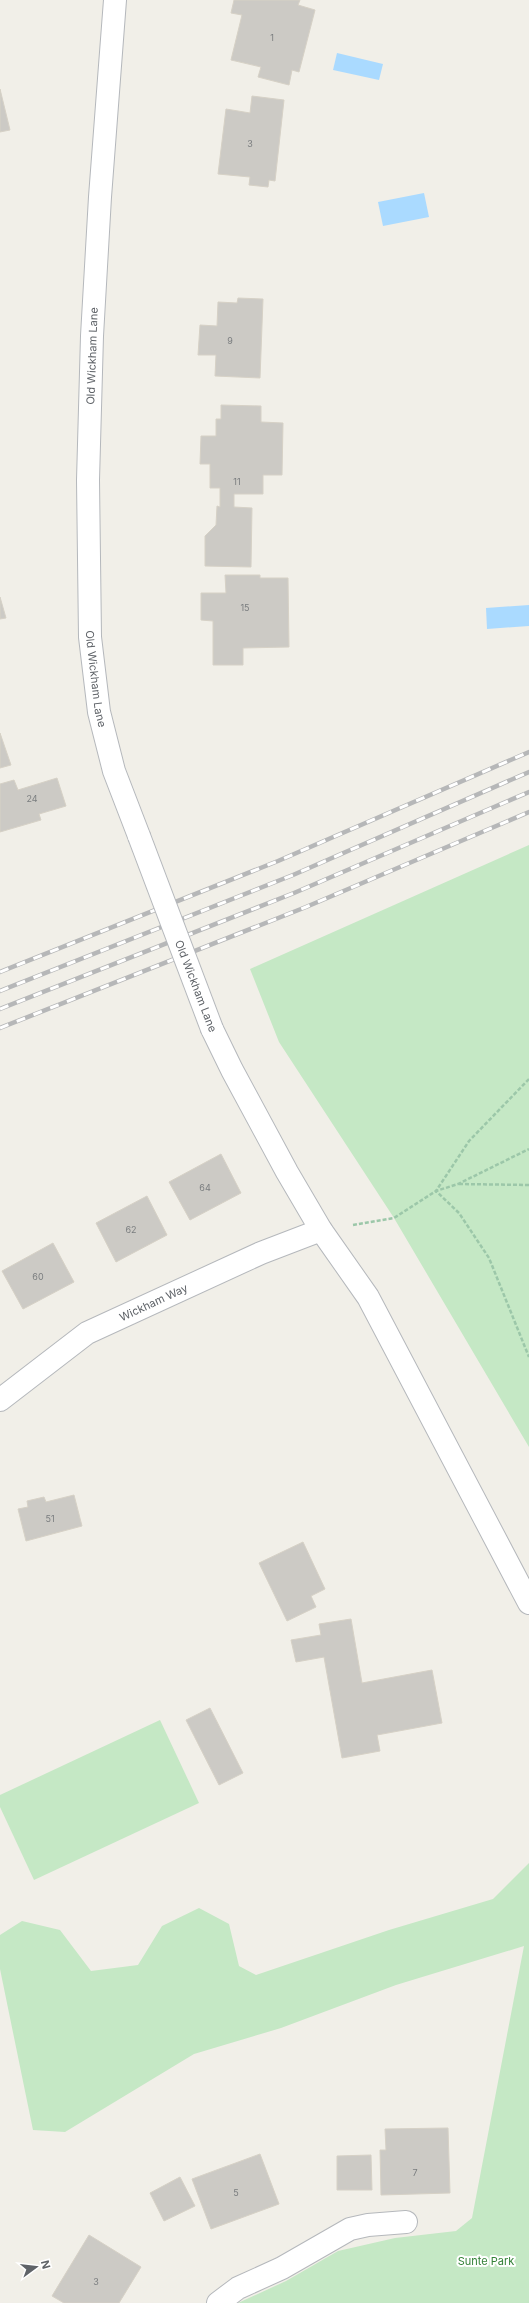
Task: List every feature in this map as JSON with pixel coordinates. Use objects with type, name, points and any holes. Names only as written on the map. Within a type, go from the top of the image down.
[{"type":"street","name":"Old Wickham Lane","points":[[115,0],[100,197],[92,336],[88,480],[90,637],[101,720],[114,771],[212,1029],[232,1070],[321,1230],[368,1297],[529,1603]]},
{"type":"street","name":"Wickham Way","points":[[0,1400],[86,1333],[261,1253],[321,1230]]},
{"type":"street","points":[[218,2303],[238,2288],[282,2268],[350,2228],[406,2222]]},
{"type":"path","points":[[436,1191],[469,1141],[529,1079]]},
{"type":"path","points":[[321,1230],[394,1218],[436,1191],[458,1184],[529,1149]]},
{"type":"path","points":[[458,1184],[529,1185]]},
{"type":"path","points":[[436,1191],[459,1213],[489,1258],[529,1357]]},
{"type":"green space","points":[[529,845],[529,1447],[394,1218],[279,1042],[250,969]]},
{"type":"green space","points":[[160,1720],[199,1803],[34,1880],[0,1807],[0,1795]]},
{"type":"green space","name":"Sunte Park","points":[[529,1863],[529,2303],[238,2303],[286,2281],[338,2251],[395,2238],[456,2231],[472,2218],[524,1946],[396,1985],[281,2028],[194,2054],[65,2132],[33,2130],[0,1969],[0,1935],[22,1921],[60,1930],[91,1971],[138,1965],[162,1926],[199,1908],[229,1924],[239,1966],[256,1975],[389,1930],[493,1899]]},
{"type":"water","points":[[337,53],[383,64],[379,80],[333,70]]},
{"type":"water","points":[[424,193],[429,217],[383,226],[378,202]]},
{"type":"water","points":[[529,605],[529,626],[487,629],[486,608]]},
{"type":"building","points":[[234,0],[300,0],[298,5],[315,10],[299,72],[292,70],[289,85],[258,77],[261,67],[231,60],[242,15],[231,13]]},
{"type":"building","points":[[0,89],[10,130],[0,132]]},
{"type":"building","points":[[252,96],[284,100],[275,181],[269,180],[268,187],[249,185],[250,177],[218,174],[226,109],[250,113]]},
{"type":"building","points":[[238,298],[263,299],[260,378],[215,376],[216,355],[198,355],[200,325],[217,326],[218,302],[237,303]]},
{"type":"building","points":[[221,405],[261,406],[261,422],[283,423],[282,475],[263,475],[263,494],[234,494],[234,507],[252,508],[251,567],[205,566],[205,536],[216,525],[217,506],[220,507],[220,488],[210,488],[210,464],[200,464],[201,436],[216,436],[216,419],[221,419]]},
{"type":"building","points":[[225,575],[260,575],[260,578],[288,578],[289,647],[243,648],[243,665],[213,665],[213,621],[201,620],[201,593],[226,593]]},
{"type":"building","points":[[0,597],[6,618],[0,619]]},
{"type":"building","points":[[0,733],[11,765],[0,768]]},
{"type":"building","points":[[57,778],[66,806],[39,814],[41,820],[0,832],[0,784],[14,780],[18,790]]},
{"type":"building","points":[[221,1154],[241,1193],[190,1220],[169,1182]]},
{"type":"building","points":[[147,1196],[167,1235],[116,1262],[96,1223]]},
{"type":"building","points":[[53,1243],[74,1282],[23,1309],[2,1271]]},
{"type":"building","points":[[74,1495],[82,1526],[26,1541],[18,1509],[28,1507],[27,1501],[44,1497],[46,1502]]},
{"type":"building","points":[[303,1542],[325,1589],[311,1596],[316,1607],[287,1621],[259,1563]]},
{"type":"building","points":[[351,1619],[362,1683],[432,1670],[442,1723],[377,1735],[380,1751],[342,1758],[324,1657],[296,1662],[291,1640],[321,1635],[319,1624]]},
{"type":"building","points":[[210,1708],[243,1773],[219,1785],[186,1720]]},
{"type":"building","points":[[448,2128],[450,2193],[381,2195],[380,2150],[386,2150],[385,2129]]},
{"type":"building","points":[[260,2154],[279,2204],[211,2229],[192,2179]]},
{"type":"building","points":[[371,2155],[372,2190],[337,2190],[337,2156]]},
{"type":"building","points":[[180,2177],[195,2206],[164,2221],[150,2193]]},
{"type":"building","points":[[89,2235],[141,2267],[119,2303],[64,2303],[52,2296]]},
{"type":"railway","points":[[0,972],[278,861],[529,752]]},
{"type":"railway","points":[[0,991],[293,875],[529,772]]},
{"type":"railway","points":[[0,1009],[294,893],[529,792]]},
{"type":"railway","points":[[0,1028],[306,907],[529,812]]}]
